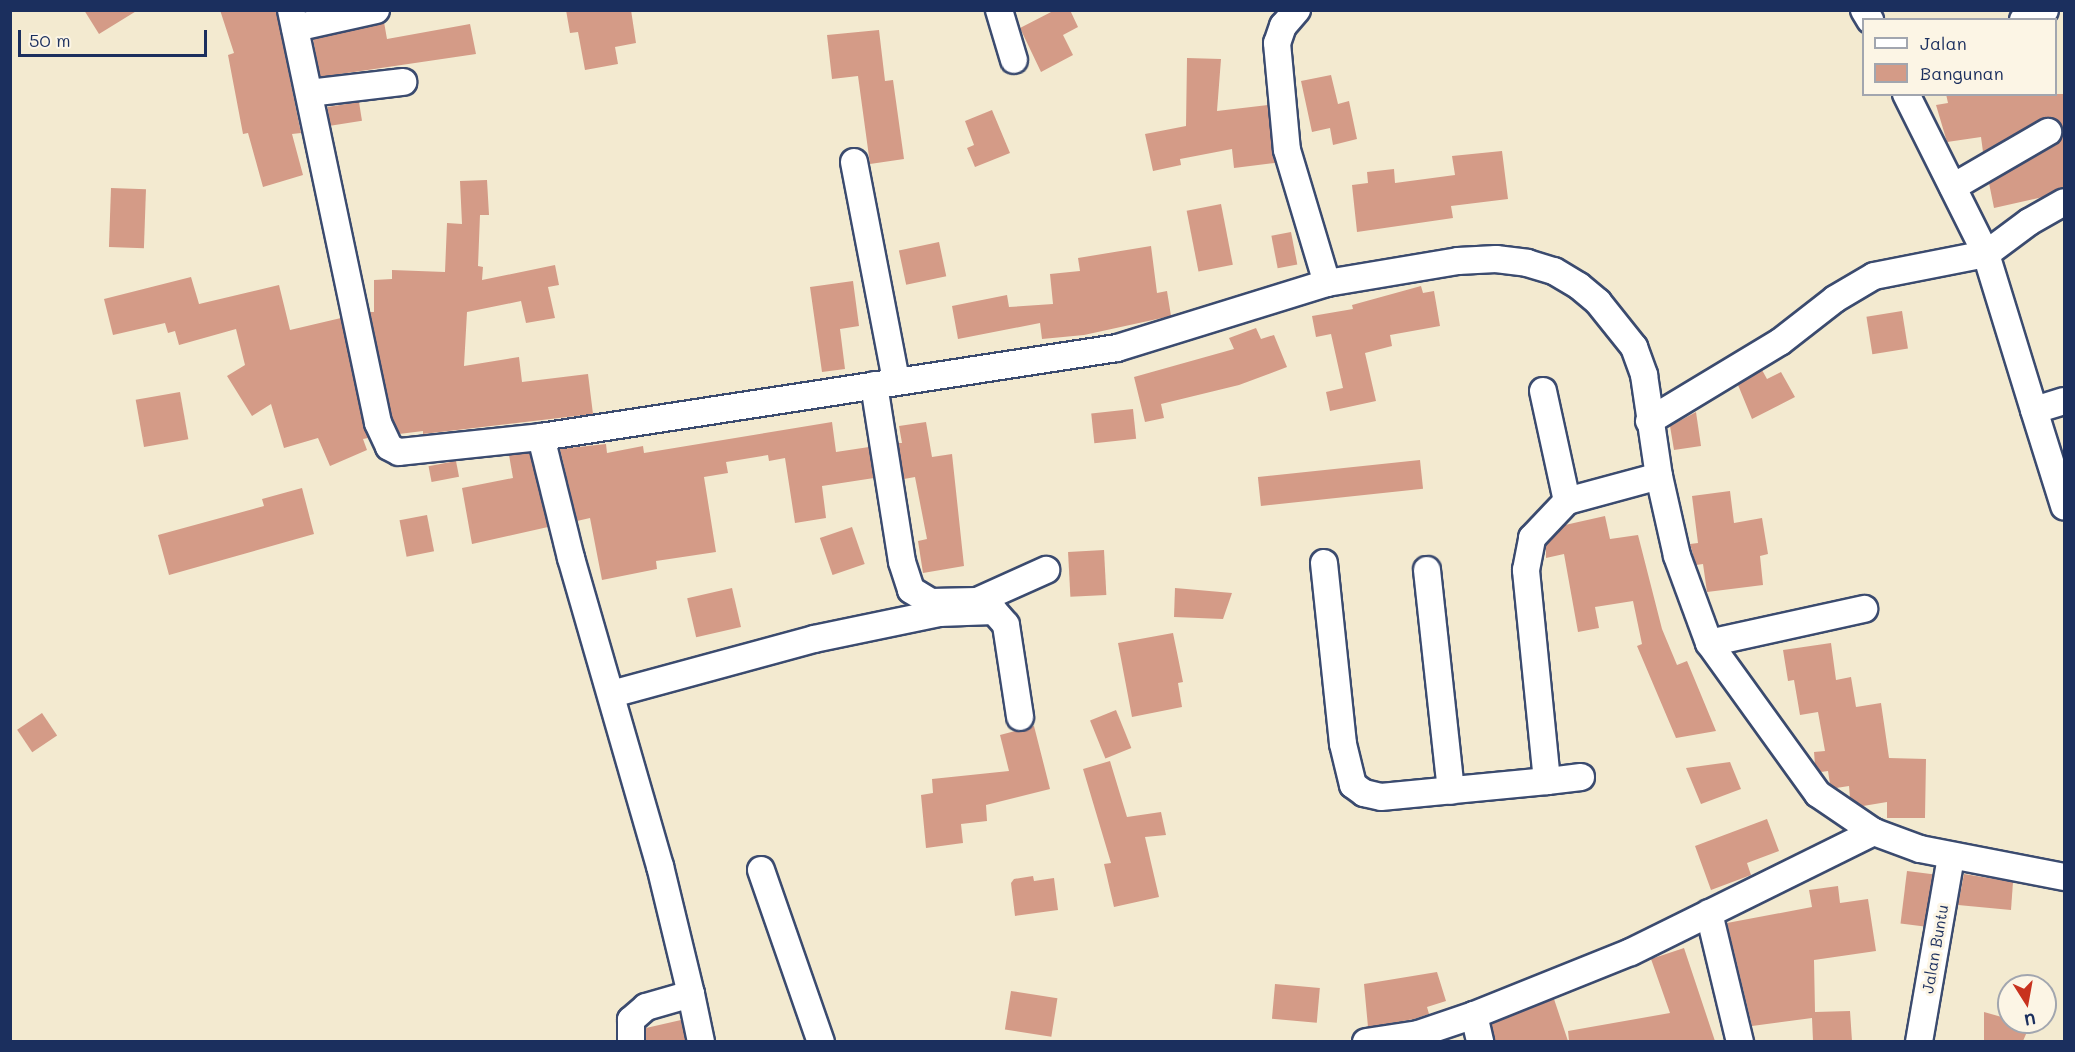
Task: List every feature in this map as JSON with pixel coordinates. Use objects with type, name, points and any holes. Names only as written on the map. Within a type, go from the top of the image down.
[{"type":"street","points":[[376,10],[293,19],[378,423],[389,447],[413,453],[541,437],[1117,348],[1327,283],[1486,259],[1527,263],[1554,271],[1598,302],[1634,347],[1644,375],[1649,421],[1659,476],[1677,556],[1709,643],[1818,794],[1874,832],[1951,856],[2064,878]]},
{"type":"street","points":[[999,10],[1014,60]]},
{"type":"street","points":[[1297,10],[1283,26],[1277,43],[1287,150],[1327,283]]},
{"type":"street","points":[[2027,18],[2045,10]]},
{"type":"street","points":[[309,93],[403,82]]},
{"type":"street","points":[[1906,96],[1986,254],[2064,506]]},
{"type":"street","points":[[1953,187],[2048,132]]},
{"type":"street","points":[[854,162],[885,383],[902,562],[911,590],[931,602],[977,601],[1047,570]]},
{"type":"street","points":[[1649,421],[1780,342],[1834,299],[1874,276],[1986,254],[2029,222],[2064,202]]},
{"type":"street","points":[[1543,391],[1567,501]]},
{"type":"street","points":[[2034,410],[2064,400]]},
{"type":"street","points":[[541,437],[571,558],[660,866],[701,1041]]},
{"type":"street","points":[[1547,781],[1526,570],[1532,538],[1567,501],[1659,476]]},
{"type":"street","points":[[1324,563],[1343,744],[1353,785],[1364,794],[1380,797],[1581,777]]},
{"type":"street","points":[[1427,570],[1451,791]]},
{"type":"street","points":[[1709,643],[1864,609]]},
{"type":"street","points":[[612,694],[814,639],[939,614],[994,611],[1006,625],[1020,717]]},
{"type":"street","points":[[1366,1041],[1418,1034],[1474,1016],[1631,952],[1874,832]]},
{"type":"street","name":"Jalan Buntu","points":[[1920,1041],[1951,856]]},
{"type":"street","points":[[760,870],[821,1041]]},
{"type":"street","points":[[1709,913],[1740,1041]]},
{"type":"street","points":[[631,1041],[631,1020],[646,1007],[691,994]]},
{"type":"street","points":[[1474,1016],[1480,1041]]},
{"type":"building","points":[[84,10],[138,10],[99,34]]},
{"type":"building","points":[[220,10],[276,10],[301,133],[292,134],[303,175],[263,187],[248,133],[243,134],[228,55],[234,53]]},
{"type":"building","points":[[566,10],[631,10],[636,43],[615,47],[618,64],[585,70],[578,32],[570,33]]},
{"type":"building","points":[[1055,10],[1070,10],[1078,27],[1063,35],[1073,55],[1041,72],[1020,28]]},
{"type":"building","points":[[384,22],[387,39],[470,24],[476,54],[320,77],[313,39]]},
{"type":"building","points":[[879,30],[885,81],[893,80],[904,159],[870,164],[858,76],[832,79],[827,35]]},
{"type":"building","points":[[1187,58],[1221,59],[1217,111],[1268,105],[1275,163],[1234,168],[1232,149],[1180,159],[1181,165],[1153,171],[1145,134],[1186,126]]},
{"type":"building","points":[[1331,75],[1338,104],[1349,101],[1357,139],[1333,145],[1330,128],[1312,132],[1301,81]]},
{"type":"building","points":[[2057,94],[2064,94],[2064,187],[2043,197],[1994,208],[1989,183],[2056,145],[2061,139],[2061,125],[2055,119],[2041,119],[1983,152],[1981,137],[1947,142],[1936,105],[1948,103],[1946,96],[2057,96]]},
{"type":"building","points":[[359,102],[362,121],[330,126],[327,107]]},
{"type":"building","points":[[992,110],[1010,153],[975,167],[967,148],[974,145],[965,121]]},
{"type":"building","points":[[1502,151],[1508,199],[1451,206],[1453,218],[1357,232],[1352,185],[1368,183],[1367,172],[1394,169],[1395,183],[1455,175],[1452,156]]},
{"type":"building","points":[[487,180],[489,215],[480,215],[478,266],[483,267],[482,280],[555,265],[559,285],[548,287],[555,318],[526,323],[521,301],[467,312],[464,366],[519,357],[522,382],[588,374],[593,414],[423,434],[423,431],[399,434],[392,418],[370,312],[374,312],[374,280],[392,279],[392,270],[445,272],[447,223],[462,224],[460,181]]},
{"type":"building","points":[[111,188],[146,189],[144,248],[109,247]]},
{"type":"building","points":[[1221,204],[1233,265],[1198,272],[1187,211]]},
{"type":"building","points":[[1291,232],[1297,264],[1278,268],[1271,236]]},
{"type":"building","points":[[939,242],[946,276],[906,285],[899,251]]},
{"type":"building","points":[[1151,246],[1157,293],[1167,291],[1171,316],[1084,335],[1042,339],[1040,323],[958,339],[952,306],[1007,295],[1009,307],[1053,304],[1050,274],[1080,271],[1078,258]]},
{"type":"building","points":[[191,277],[199,304],[279,285],[290,330],[341,318],[368,438],[363,439],[367,450],[330,466],[318,438],[284,448],[271,404],[252,416],[227,376],[245,365],[236,329],[179,345],[175,331],[168,333],[165,323],[113,335],[104,299]]},
{"type":"building","points":[[853,281],[859,326],[840,329],[845,369],[822,372],[810,287]]},
{"type":"building","points":[[1421,286],[1423,293],[1434,291],[1440,326],[1390,335],[1392,346],[1365,353],[1376,401],[1330,411],[1326,392],[1343,388],[1331,334],[1316,337],[1312,316],[1353,309],[1352,305]]},
{"type":"building","points":[[1902,311],[1908,349],[1872,354],[1866,317]]},
{"type":"building","points":[[1256,328],[1261,339],[1274,335],[1287,367],[1239,385],[1161,404],[1164,418],[1145,422],[1134,377],[1234,349],[1229,338]]},
{"type":"building","points":[[1762,370],[1767,379],[1781,372],[1795,397],[1752,419],[1738,385]]},
{"type":"building","points":[[180,392],[188,439],[144,447],[136,400]]},
{"type":"building","points":[[1133,409],[1136,439],[1094,443],[1091,413]]},
{"type":"building","points":[[1696,412],[1701,446],[1674,450],[1670,426]]},
{"type":"building","points":[[832,422],[836,452],[869,447],[874,478],[822,486],[826,518],[795,523],[785,458],[769,461],[768,455],[726,462],[728,473],[704,477],[716,552],[656,561],[657,569],[602,580],[590,518],[577,521],[560,449],[606,444],[607,453],[643,446],[644,453]]},
{"type":"building","points":[[926,422],[932,457],[952,454],[964,566],[923,573],[918,541],[927,539],[915,477],[904,479],[898,443],[902,443],[899,426]]},
{"type":"building","points":[[530,453],[548,527],[472,544],[462,488],[513,478],[509,455]]},
{"type":"building","points":[[1420,460],[1423,489],[1261,506],[1258,477]]},
{"type":"building","points":[[456,461],[459,477],[432,482],[429,466]]},
{"type":"building","points":[[302,488],[314,534],[169,575],[158,535],[264,506],[262,499]]},
{"type":"building","points":[[1730,491],[1734,523],[1762,518],[1768,554],[1760,556],[1763,585],[1707,592],[1703,564],[1696,565],[1690,544],[1698,543],[1692,496]]},
{"type":"building","points":[[427,515],[434,551],[407,557],[400,520]]},
{"type":"building","points":[[1605,516],[1610,539],[1638,535],[1662,629],[1677,665],[1687,661],[1716,731],[1676,738],[1637,646],[1642,644],[1633,601],[1595,607],[1599,628],[1578,632],[1564,554],[1546,558],[1546,545],[1565,525]]},
{"type":"building","points":[[852,527],[865,564],[833,575],[820,538]]},
{"type":"building","points":[[1104,550],[1106,595],[1070,597],[1068,552]]},
{"type":"building","points":[[732,588],[741,627],[696,637],[687,598]]},
{"type":"building","points":[[1175,588],[1232,593],[1223,619],[1174,617]]},
{"type":"building","points":[[1173,633],[1183,682],[1178,683],[1182,707],[1132,717],[1118,643]]},
{"type":"building","points":[[1831,643],[1836,680],[1851,677],[1856,707],[1881,703],[1889,758],[1926,759],[1925,818],[1887,818],[1887,802],[1863,806],[1850,798],[1849,786],[1836,788],[1830,784],[1828,771],[1821,772],[1815,765],[1814,752],[1825,751],[1818,712],[1800,715],[1794,680],[1788,681],[1783,650]]},
{"type":"building","points":[[1116,710],[1131,748],[1105,759],[1090,720]]},
{"type":"building","points":[[42,713],[57,735],[32,752],[17,730]]},
{"type":"building","points":[[1034,726],[1050,789],[986,805],[987,821],[961,824],[963,843],[926,848],[921,795],[933,793],[932,779],[1009,771],[1000,735]]},
{"type":"building","points":[[1110,761],[1127,817],[1161,812],[1166,835],[1145,837],[1159,897],[1114,907],[1104,864],[1111,863],[1083,769]]},
{"type":"building","points":[[1730,762],[1741,789],[1701,804],[1686,768]]},
{"type":"building","points":[[1767,819],[1779,851],[1747,863],[1751,875],[1711,890],[1695,846]]},
{"type":"building","points":[[1907,871],[1933,874],[1926,927],[1901,924]]},
{"type":"building","points":[[1964,874],[2013,882],[2011,910],[1958,905]]},
{"type":"building","points":[[1033,876],[1034,881],[1054,878],[1058,910],[1015,916],[1011,883],[1014,879]]},
{"type":"building","points":[[1838,886],[1840,903],[1868,899],[1876,951],[1814,960],[1815,1012],[1850,1011],[1852,1041],[1813,1041],[1812,1018],[1752,1026],[1727,923],[1812,907],[1809,890]]},
{"type":"building","points":[[1684,948],[1715,1041],[1569,1041],[1568,1031],[1670,1013],[1651,959]]},
{"type":"building","points":[[1437,972],[1446,1001],[1427,1007],[1429,1014],[1414,1019],[1368,1027],[1364,984]]},
{"type":"building","points":[[1275,984],[1320,988],[1317,1023],[1272,1019]]},
{"type":"building","points":[[1011,991],[1057,998],[1051,1037],[1005,1030]]},
{"type":"building","points":[[1554,999],[1568,1041],[1495,1041],[1491,1024]]},
{"type":"building","points":[[1984,1012],[1997,1016],[1997,1034],[2026,1034],[2023,1041],[1984,1041]]},
{"type":"building","points":[[681,1020],[686,1041],[646,1041],[646,1028]]}]
